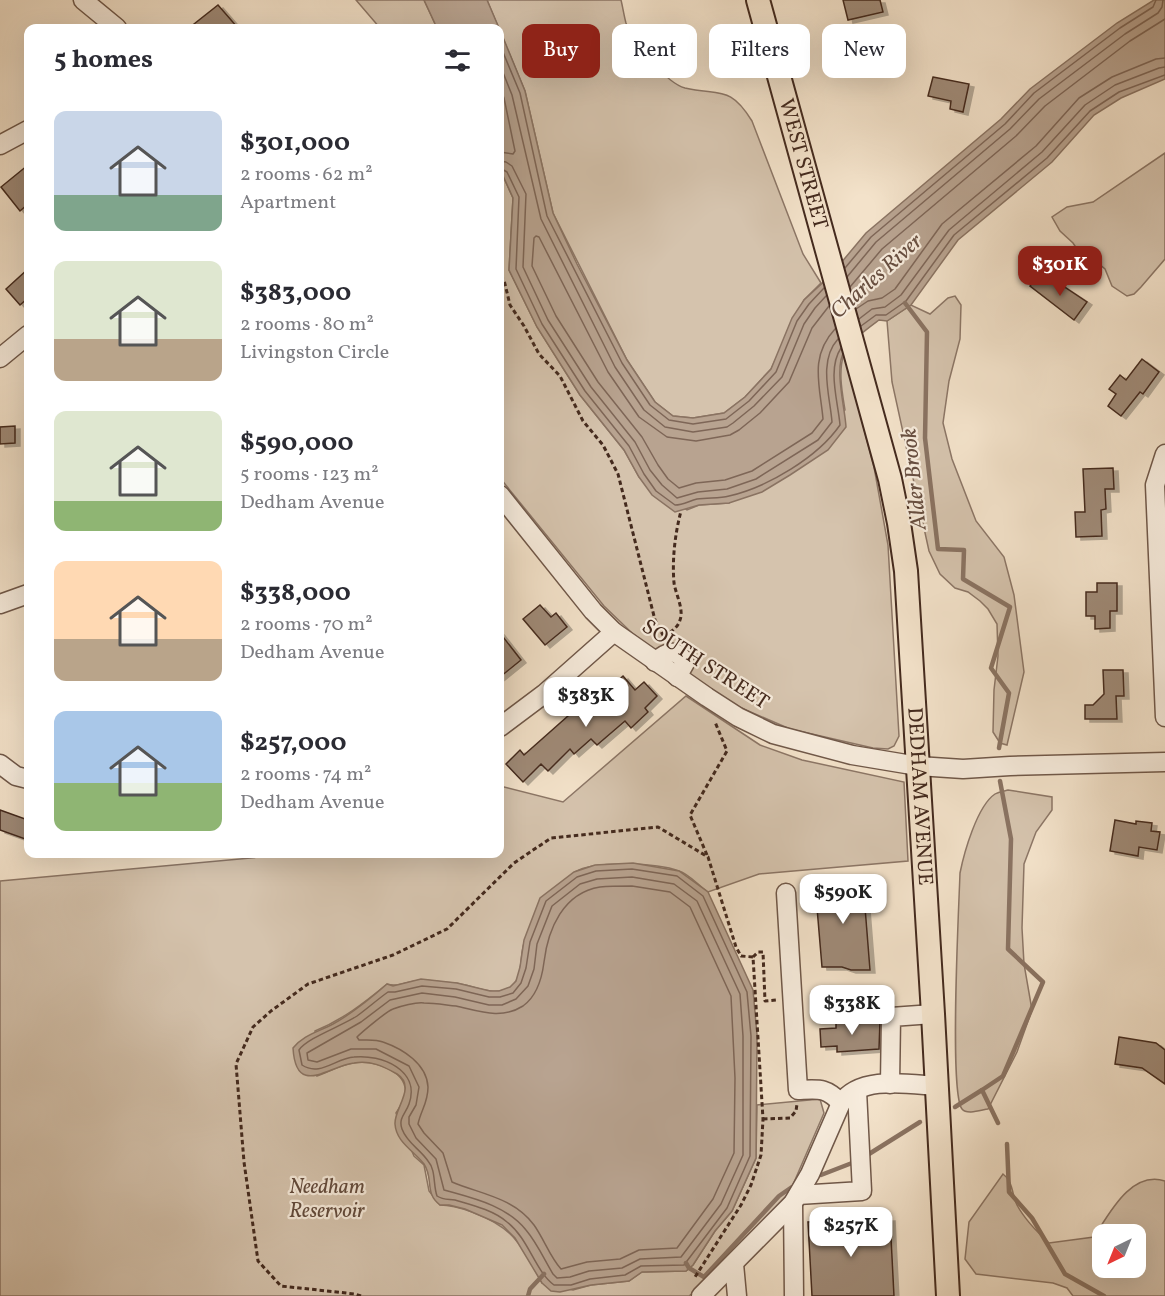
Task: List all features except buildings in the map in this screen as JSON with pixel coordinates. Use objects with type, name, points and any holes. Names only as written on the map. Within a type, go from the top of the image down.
[{"type":"main road","name":"WEST STREET","points":[[758,0],[842,303]]},
{"type":"main road","name":"DEDHAM AVENUE","points":[[842,303],[892,486],[903,546],[933,1014],[948,1296]]},
{"type":"street","points":[[83,0],[112,24]]},
{"type":"street","points":[[0,145],[24,132]]},
{"type":"street","points":[[2,350],[24,337]]},
{"type":"street","points":[[1165,454],[1155,485],[1165,717]]},
{"type":"street","name":"SOUTH STREET","points":[[504,500],[593,611],[614,632],[663,650],[677,677],[750,723],[784,737],[852,755],[918,766],[963,769],[1165,762]]},
{"type":"street","points":[[0,604],[24,595]]},
{"type":"street","points":[[504,724],[544,694],[614,632]]},
{"type":"street","points":[[0,765],[15,776],[24,778]]},
{"type":"street","points":[[786,893],[798,1090],[824,1089],[833,1094],[841,1103]]},
{"type":"street","points":[[890,1084],[891,1017],[933,1014]]},
{"type":"street","points":[[701,1296],[795,1199],[810,1174],[841,1103],[847,1095],[871,1086],[890,1084],[937,1086]]},
{"type":"street","points":[[795,1199],[862,1191],[857,1091]]},
{"type":"street","points":[[794,1296],[795,1199]]},
{"type":"street","points":[[734,1264],[737,1296]]},
{"type":"path","points":[[504,280],[510,306],[524,326],[538,354],[560,376],[583,421],[603,445],[618,474],[663,650]]},
{"type":"path","points":[[663,650],[681,620],[674,581],[676,532],[681,511]]},
{"type":"path","points":[[704,695],[727,751],[690,815],[708,857],[736,947],[741,956],[753,957]]},
{"type":"path","points":[[361,1296],[281,1286],[258,1262],[244,1162],[236,1064],[253,1027],[308,984],[393,955],[447,928],[514,863],[551,838],[658,826],[708,857]]},
{"type":"path","points":[[702,1267],[751,1185],[761,1155],[763,1119],[753,957],[758,952],[763,952],[765,1001],[793,1000]]},
{"type":"path","points":[[763,1119],[790,1118],[796,1111],[798,1090]]},
{"type":"green space","points":[[356,0],[424,0],[435,24],[377,24]]},
{"type":"green space","points":[[487,0],[621,0],[626,24],[612,24],[612,78],[669,78],[685,88],[723,94],[737,102],[752,121],[803,254],[821,283],[804,300],[771,369],[745,397],[724,413],[693,418],[673,416],[655,402],[627,360],[553,213],[525,91],[504,41],[504,24],[497,24]]},
{"type":"green space","points":[[1165,153],[1165,259],[1134,294],[1127,296],[1112,286],[1105,269],[1083,258],[1073,243],[1060,231],[1052,217],[1067,207],[1093,202]]},
{"type":"green space","points":[[504,178],[513,198],[509,270],[537,327],[580,395],[624,450],[639,477],[687,510],[699,505],[729,503],[845,410],[841,374],[844,353],[874,467],[888,545],[899,736],[894,746],[888,749],[873,748],[790,729],[716,697],[632,633],[604,606],[504,483]]},
{"type":"green space","points":[[955,296],[961,305],[960,339],[949,381],[943,423],[952,459],[976,521],[1004,557],[1014,595],[1024,672],[1007,745],[1000,743],[993,732],[998,656],[997,624],[980,601],[968,592],[955,588],[940,574],[929,551],[892,382],[887,321],[911,305],[930,314],[948,298]]},
{"type":"green space","name":"Needham Reservoir","points":[[686,696],[760,745],[802,760],[904,782],[908,861],[759,874],[708,892],[686,875],[669,868],[611,864],[584,868],[575,872],[566,882],[526,938],[519,975],[512,986],[505,990],[491,991],[461,984],[426,980],[396,985],[387,984],[334,1022],[315,1031],[317,1076],[344,1065],[360,1062],[376,1064],[391,1070],[402,1080],[405,1094],[396,1113],[414,1156],[424,1165],[429,1191],[440,1205],[468,1211],[498,1224],[508,1231],[522,1248],[542,1283],[573,1290],[591,1285],[629,1281],[642,1272],[686,1271],[693,1265],[715,1231],[732,1211],[756,1158],[757,1105],[820,1099],[824,1113],[785,1203],[702,1285],[689,1296],[0,1296],[0,881],[250,858],[504,858],[504,787],[563,802]]},
{"type":"green space","points":[[1008,790],[1052,797],[1052,810],[1036,832],[1024,864],[1022,928],[1024,964],[1032,1010],[1017,1052],[988,1109],[967,1112],[962,1109],[958,1096],[955,1036],[960,873],[968,842],[982,809],[995,794]]},
{"type":"green space","points":[[1003,1174],[1009,1180],[1020,1210],[1049,1243],[1092,1237],[1092,1278],[1146,1278],[1146,1224],[1102,1224],[1122,1196],[1132,1188],[1153,1179],[1165,1181],[1165,1296],[1073,1296],[1067,1288],[1053,1283],[976,1274],[965,1259],[969,1222]]},
{"type":"water","points":[[424,0],[487,0],[497,24],[435,24]]},
{"type":"water","name":"Charles River","points":[[1154,0],[1165,0],[1165,79],[1121,98],[1094,115],[1052,162],[958,240],[911,305],[887,321],[879,320],[852,343],[844,352],[840,368],[846,427],[828,450],[762,492],[729,503],[699,505],[675,512],[652,495],[624,450],[580,395],[537,327],[509,270],[513,198],[504,178],[504,40],[525,91],[553,213],[577,264],[627,360],[655,402],[673,416],[693,418],[724,413],[745,397],[771,369],[792,318],[804,300],[830,276],[866,233],[1001,119],[1030,89],[1117,23]]},
{"type":"water","name":"Needham Reservoir","points":[[633,863],[679,871],[708,892],[753,990],[757,1035],[756,1158],[732,1211],[715,1231],[693,1265],[686,1271],[642,1272],[629,1281],[591,1285],[560,1292],[551,1291],[542,1283],[515,1238],[502,1225],[465,1209],[440,1205],[432,1196],[424,1164],[402,1141],[396,1130],[396,1118],[405,1091],[403,1079],[387,1068],[366,1062],[344,1065],[324,1073],[307,1076],[300,1072],[295,1063],[293,1048],[306,1037],[347,1015],[387,984],[393,986],[421,979],[457,983],[490,991],[510,987],[516,981],[524,940],[540,898],[574,872],[595,865]]},
{"type":"waterway","name":"Alder Brook","points":[[905,303],[927,332],[925,438],[938,549],[964,550],[963,579],[1010,607],[991,668],[1009,693],[999,748]]},
{"type":"waterway","name":"Alder Brook","points":[[998,1123],[982,1090],[1003,1076],[1043,982],[1008,949],[1011,839],[1000,781]]},
{"type":"waterway","points":[[955,1107],[982,1090]]},
{"type":"waterway","points":[[869,1154],[920,1122]]},
{"type":"waterway","name":"Alder Brook","points":[[1007,1144],[1009,1192],[1032,1218],[1065,1274],[1104,1296]]},
{"type":"waterway","points":[[821,1175],[852,1163]]},
{"type":"waterway","points":[[686,1263],[689,1268],[704,1277],[779,1196],[792,1187]]},
{"type":"waterway","points":[[528,1296],[530,1289],[544,1274]]}]
